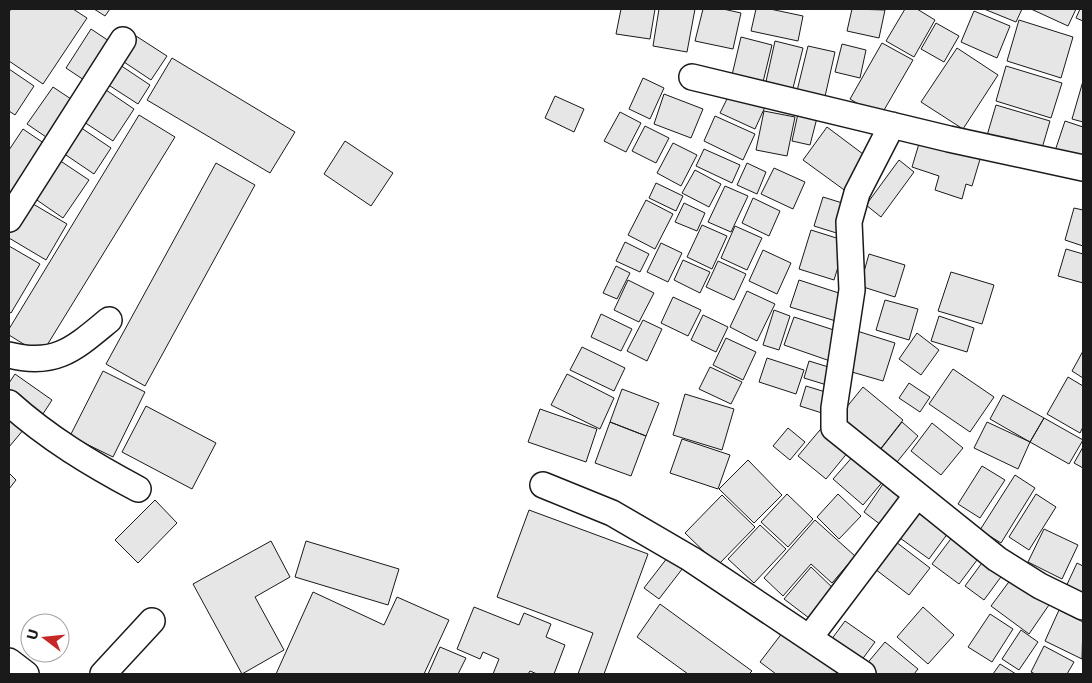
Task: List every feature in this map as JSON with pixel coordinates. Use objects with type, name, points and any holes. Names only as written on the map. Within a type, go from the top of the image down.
[{"type":"street","points":[[9,219],[123,40]]},
{"type":"street","points":[[692,77],[1083,168]]},
{"type":"street","points":[[892,125],[857,193],[849,222],[852,290],[834,408],[834,428],[997,559],[1040,586],[1083,607]]},
{"type":"street","points":[[9,355],[49,358],[67,353],[109,320]]},
{"type":"street","points":[[9,403],[28,421],[87,462],[138,489]]},
{"type":"street","points":[[543,485],[612,513],[691,558],[863,674]]},
{"type":"street","points":[[810,637],[917,495]]},
{"type":"street","points":[[102,674],[152,621]]},
{"type":"street","points":[[9,661],[26,674]]},
{"type":"building","points":[[11,9],[73,9],[87,18],[43,84],[9,61],[9,12]]},
{"type":"building","points":[[94,9],[110,9],[105,16]]},
{"type":"building","points":[[621,9],[655,9],[650,39],[616,34]]},
{"type":"building","points":[[659,9],[695,9],[687,52],[653,46]]},
{"type":"building","points":[[703,9],[723,9],[741,13],[733,49],[695,41]]},
{"type":"building","points":[[756,9],[770,9],[803,16],[798,41],[751,31]]},
{"type":"building","points":[[852,9],[885,10],[879,38],[847,31]]},
{"type":"building","points":[[905,9],[917,9],[935,20],[914,57],[886,41]]},
{"type":"building","points":[[984,9],[1022,9],[1016,22]]},
{"type":"building","points":[[1031,9],[1076,9],[1068,26]]},
{"type":"building","points":[[1080,9],[1083,9],[1083,21],[1076,18]]},
{"type":"building","points":[[974,11],[1010,26],[997,58],[961,42]]},
{"type":"building","points":[[1019,20],[1073,37],[1061,78],[1007,61]]},
{"type":"building","points":[[936,23],[959,36],[944,62],[921,49]]},
{"type":"building","points":[[91,29],[115,45],[90,84],[66,68]]},
{"type":"building","points":[[136,36],[167,56],[151,80],[121,60]]},
{"type":"building","points":[[741,37],[772,45],[763,82],[732,75]]},
{"type":"building","points":[[775,41],[803,48],[792,92],[765,86]]},
{"type":"building","points":[[882,43],[913,60],[880,117],[850,99]]},
{"type":"building","points":[[842,44],[866,50],[860,78],[835,72]]},
{"type":"building","points":[[808,46],[835,52],[824,101],[796,95]]},
{"type":"building","points":[[957,48],[998,75],[963,129],[921,102]]},
{"type":"building","points":[[172,58],[295,132],[270,173],[147,100]]},
{"type":"building","points":[[120,65],[150,85],[138,104],[107,84]]},
{"type":"building","points":[[1006,66],[1062,83],[1051,118],[996,101]]},
{"type":"building","points":[[9,69],[34,86],[15,115],[9,111]]},
{"type":"building","points":[[643,78],[664,88],[650,119],[629,109]]},
{"type":"building","points":[[1083,81],[1083,122],[1072,119]]},
{"type":"building","points":[[53,87],[77,103],[52,141],[27,124]]},
{"type":"building","points":[[106,90],[134,109],[113,141],[84,122]]},
{"type":"building","points":[[731,91],[765,107],[755,129],[720,113]]},
{"type":"building","points":[[664,94],[703,109],[691,138],[654,124]]},
{"type":"building","points":[[555,96],[584,109],[574,132],[545,118]]},
{"type":"building","points":[[996,105],[1050,121],[1040,155],[986,139]]},
{"type":"building","points":[[799,109],[818,114],[810,145],[792,141]]},
{"type":"building","points":[[764,111],[795,117],[787,156],[756,150]]},
{"type":"building","points":[[620,112],[641,123],[626,152],[604,141]]},
{"type":"building","points":[[139,115],[175,137],[41,355],[9,335],[9,329]]},
{"type":"building","points":[[715,116],[755,134],[743,160],[704,141]]},
{"type":"building","points":[[1065,121],[1083,127],[1083,159],[1055,151]]},
{"type":"building","points":[[77,125],[111,148],[94,174],[60,151]]},
{"type":"building","points":[[645,126],[669,138],[656,163],[632,151]]},
{"type":"building","points":[[827,127],[871,160],[847,192],[803,160]]},
{"type":"building","points":[[23,129],[51,148],[9,211],[9,150]]},
{"type":"building","points":[[921,137],[981,156],[972,186],[966,184],[962,199],[935,190],[939,176],[912,167]]},
{"type":"building","points":[[345,141],[393,173],[371,206],[324,174]]},
{"type":"building","points":[[673,143],[697,155],[681,186],[657,173]]},
{"type":"building","points":[[704,149],[740,165],[732,183],[696,166]]},
{"type":"building","points":[[56,158],[89,180],[63,218],[31,196]]},
{"type":"building","points":[[899,160],[914,172],[881,217],[866,205]]},
{"type":"building","points":[[216,163],[255,185],[145,386],[106,364]]},
{"type":"building","points":[[747,163],[766,172],[757,194],[737,185]]},
{"type":"building","points":[[774,168],[805,182],[793,209],[761,194]]},
{"type":"building","points":[[695,170],[721,184],[709,207],[682,193]]},
{"type":"building","points":[[656,183],[683,196],[676,211],[649,198]]},
{"type":"building","points":[[725,186],[748,196],[731,232],[708,222]]},
{"type":"building","points":[[823,197],[852,206],[843,235],[814,226]]},
{"type":"building","points":[[23,198],[67,224],[46,260],[9,238],[9,222]]},
{"type":"building","points":[[753,198],[780,211],[769,236],[742,223]]},
{"type":"building","points":[[646,200],[673,214],[655,249],[628,235]]},
{"type":"building","points":[[684,203],[705,213],[697,231],[675,222]]},
{"type":"building","points":[[1074,208],[1083,210],[1083,246],[1065,240]]},
{"type":"building","points":[[702,225],[727,236],[712,269],[687,257]]},
{"type":"building","points":[[735,226],[762,238],[747,270],[721,258]]},
{"type":"building","points":[[811,230],[846,241],[834,280],[799,269]]},
{"type":"building","points":[[625,242],[649,254],[640,272],[616,261]]},
{"type":"building","points":[[661,243],[682,253],[668,282],[647,272]]},
{"type":"building","points":[[9,246],[40,264],[11,313],[9,312]]},
{"type":"building","points":[[1066,249],[1083,254],[1083,283],[1058,276]]},
{"type":"building","points":[[763,250],[791,263],[777,294],[749,281]]},
{"type":"building","points":[[869,254],[905,265],[895,297],[860,286]]},
{"type":"building","points":[[683,260],[710,272],[700,293],[674,280]]},
{"type":"building","points":[[718,261],[746,274],[734,300],[706,287]]},
{"type":"building","points":[[616,266],[630,273],[617,299],[603,293]]},
{"type":"building","points":[[951,272],[994,285],[982,324],[938,311]]},
{"type":"building","points":[[628,280],[654,293],[639,322],[614,310]]},
{"type":"building","points":[[799,280],[848,296],[839,322],[790,307]]},
{"type":"building","points":[[747,291],[775,304],[757,341],[730,327]]},
{"type":"building","points":[[673,297],[701,310],[688,336],[661,323]]},
{"type":"building","points":[[885,300],[918,309],[909,340],[876,330]]},
{"type":"building","points":[[774,310],[790,316],[779,350],[763,345]]},
{"type":"building","points":[[601,314],[632,329],[621,351],[591,337]]},
{"type":"building","points":[[703,315],[728,327],[716,352],[691,340]]},
{"type":"building","points":[[939,316],[974,328],[967,352],[931,341]]},
{"type":"building","points":[[794,317],[843,333],[833,362],[784,345]]},
{"type":"building","points":[[643,320],[662,329],[647,361],[627,351]]},
{"type":"building","points":[[857,331],[895,343],[883,381],[845,370]]},
{"type":"building","points":[[917,333],[939,350],[921,375],[899,359]]},
{"type":"building","points":[[726,338],[756,352],[743,380],[713,365]]},
{"type":"building","points":[[582,347],[625,368],[614,391],[570,370]]},
{"type":"building","points":[[1083,351],[1083,378],[1072,371]]},
{"type":"building","points":[[767,358],[804,370],[796,394],[759,382]]},
{"type":"building","points":[[809,361],[835,369],[830,386],[804,378]]},
{"type":"building","points":[[710,367],[742,382],[731,404],[699,389]]},
{"type":"building","points":[[953,369],[994,397],[970,432],[929,404]]},
{"type":"building","points":[[103,371],[145,392],[113,457],[70,436]]},
{"type":"building","points":[[15,374],[52,400],[39,420],[9,398],[9,383]]},
{"type":"building","points":[[567,374],[614,398],[600,429],[551,405]]},
{"type":"building","points":[[1068,377],[1083,386],[1083,427],[1080,433],[1047,414]]},
{"type":"building","points":[[909,383],[930,397],[920,412],[899,398]]},
{"type":"building","points":[[806,386],[832,394],[825,414],[800,406]]},
{"type":"building","points":[[863,387],[903,420],[878,452],[837,419]]},
{"type":"building","points":[[622,389],[659,403],[646,436],[610,422]]},
{"type":"building","points":[[685,394],[734,409],[722,450],[673,435]]},
{"type":"building","points":[[1003,395],[1044,418],[1030,442],[990,419]]},
{"type":"building","points":[[146,406],[216,443],[192,489],[122,452]]},
{"type":"building","points":[[540,409],[597,429],[586,462],[528,442]]},
{"type":"building","points":[[9,416],[24,429],[9,447]]},
{"type":"building","points":[[1044,418],[1083,440],[1069,464],[1030,442]]},
{"type":"building","points":[[610,422],[646,436],[631,476],[595,463]]},
{"type":"building","points":[[902,422],[918,436],[893,467],[877,454]]},
{"type":"building","points":[[987,422],[1030,442],[1018,469],[974,448]]},
{"type":"building","points":[[932,423],[963,448],[941,475],[911,451]]},
{"type":"building","points":[[825,424],[853,446],[826,479],[798,456]]},
{"type":"building","points":[[788,428],[805,442],[790,460],[773,446]]},
{"type":"building","points":[[682,439],[730,455],[718,489],[670,473]]},
{"type":"building","points":[[1083,447],[1083,468],[1074,463]]},
{"type":"building","points":[[855,454],[885,479],[863,505],[833,479]]},
{"type":"building","points":[[748,460],[782,495],[754,523],[719,489]]},
{"type":"building","points":[[982,466],[1005,480],[980,518],[958,504]]},
{"type":"building","points":[[9,473],[16,480],[9,489]]},
{"type":"building","points":[[1015,475],[1035,488],[1001,543],[980,530]]},
{"type":"building","points":[[883,484],[902,500],[881,525],[864,512]]},
{"type":"building","points":[[787,494],[813,519],[788,547],[761,522]]},
{"type":"building","points":[[838,494],[861,516],[839,539],[817,517]]},
{"type":"building","points":[[1036,494],[1056,507],[1029,550],[1009,537]]},
{"type":"building","points":[[722,495],[755,527],[718,565],[685,533]]},
{"type":"building","points":[[155,500],[177,523],[138,563],[115,540]]},
{"type":"building","points":[[922,508],[951,529],[929,559],[900,538]]},
{"type":"building","points":[[529,510],[648,554],[604,674],[578,674],[593,633],[497,597]]},
{"type":"building","points":[[815,520],[855,556],[832,583],[811,564],[783,596],[764,578]]},
{"type":"building","points":[[760,525],[786,549],[754,583],[728,559]]},
{"type":"building","points":[[1044,529],[1078,545],[1062,579],[1028,562]]},
{"type":"building","points":[[956,532],[983,552],[959,584],[932,564]]},
{"type":"building","points":[[271,541],[290,577],[255,597],[284,650],[242,674],[193,584]]},
{"type":"building","points":[[306,541],[399,569],[388,605],[295,577]]},
{"type":"building","points":[[896,542],[930,568],[909,595],[875,569]]},
{"type":"building","points":[[671,553],[686,564],[659,599],[644,588]]},
{"type":"building","points":[[987,556],[1006,570],[984,600],[965,586]]},
{"type":"building","points":[[1077,563],[1083,566],[1083,601],[1064,591]]},
{"type":"building","points":[[811,567],[836,591],[813,621],[784,599]]},
{"type":"building","points":[[1014,575],[1051,602],[1029,634],[991,606]]},
{"type":"building","points":[[313,592],[384,625],[397,597],[449,620],[424,674],[276,674]]},
{"type":"building","points":[[660,604],[752,671],[749,674],[688,674],[637,637]]},
{"type":"building","points":[[474,607],[519,625],[524,613],[551,624],[546,637],[565,645],[554,674],[537,674],[530,671],[528,674],[493,674],[499,659],[483,652],[480,659],[457,649]]},
{"type":"building","points":[[923,607],[954,635],[928,664],[897,637]]},
{"type":"building","points":[[1059,610],[1083,622],[1082,659],[1045,641]]},
{"type":"building","points":[[990,614],[1013,629],[992,662],[968,647]]},
{"type":"building","points":[[845,621],[875,642],[861,661],[831,640]]},
{"type":"building","points":[[789,624],[855,674],[776,674],[760,662]]},
{"type":"building","points":[[1021,630],[1038,642],[1019,670],[1002,659]]},
{"type":"building","points":[[885,642],[918,669],[914,674],[875,674],[865,666]]},
{"type":"building","points":[[1044,646],[1074,662],[1067,674],[1035,674],[1031,672]]},
{"type":"building","points":[[440,647],[466,658],[458,674],[428,674]]},
{"type":"building","points":[[1000,664],[1016,674],[993,674]]}]
